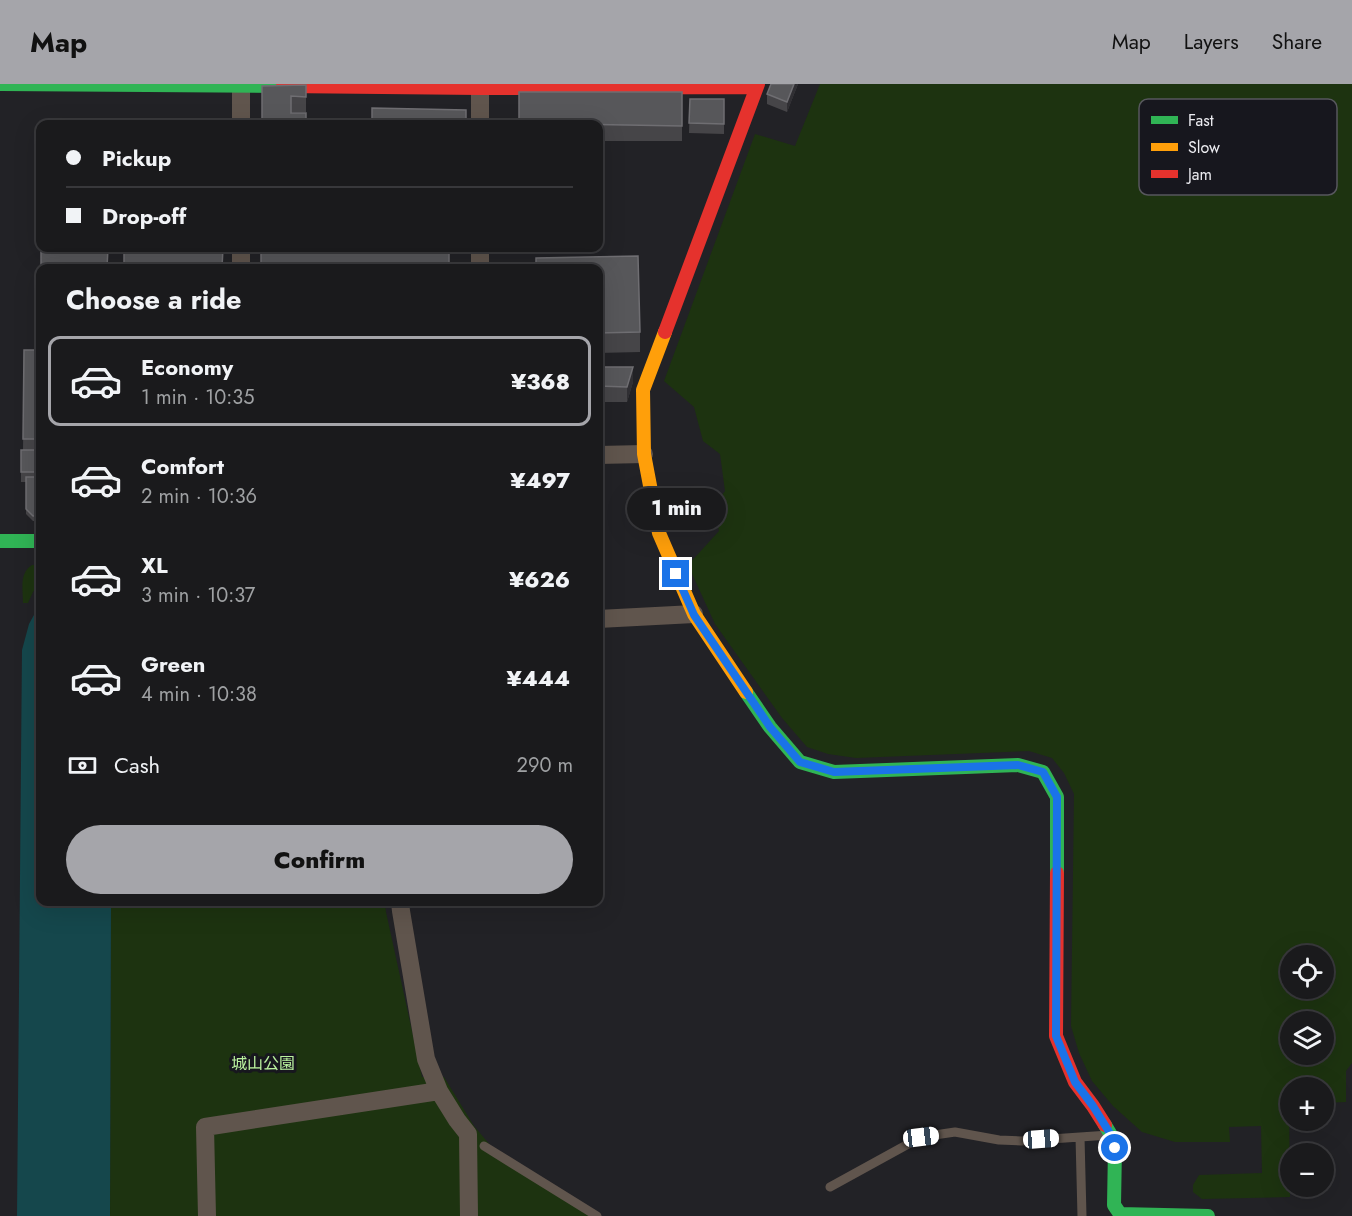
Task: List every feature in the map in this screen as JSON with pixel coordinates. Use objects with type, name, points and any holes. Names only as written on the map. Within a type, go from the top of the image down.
[{"type":"street","points":[[0,84],[757,86],[643,390],[644,454],[659,533],[694,615],[770,727],[800,762],[834,772],[1018,765],[1043,772],[1057,797],[1056,1036],[1075,1082],[1111,1135],[1115,1148],[1114,1205],[1120,1214],[1208,1216]]},
{"type":"street","points":[[241,86],[241,120]]},
{"type":"street","points":[[480,86],[480,120]]},
{"type":"street","points":[[603,455],[644,454]]},
{"type":"street","points":[[0,541],[36,541]]},
{"type":"street","points":[[603,619],[694,615]]},
{"type":"street","points":[[400,906],[426,1059],[440,1091],[468,1134],[469,1216]]},
{"type":"street","points":[[207,1216],[205,1127],[440,1091]]},
{"type":"lane","points":[[830,1187],[921,1137],[955,1132],[999,1140],[1022,1141],[1111,1135]]},
{"type":"lane","points":[[1080,1137],[1082,1216]]},
{"type":"lane","points":[[484,1146],[597,1216]]},
{"type":"green space","points":[[820,84],[1352,84],[1352,1063],[1346,1071],[1346,1102],[1334,1103],[1334,1077],[1280,1077],[1280,1131],[1289,1131],[1289,1143],[1280,1143],[1280,1197],[1290,1197],[1202,1199],[1193,1192],[1193,1185],[1199,1175],[1262,1173],[1261,1126],[1229,1127],[1230,1142],[1175,1142],[1142,1132],[1113,1106],[1092,1081],[1079,1053],[1071,1026],[1074,794],[1064,773],[1052,758],[1029,751],[856,758],[828,754],[807,747],[782,718],[715,624],[688,565],[719,531],[714,506],[725,491],[720,454],[703,441],[694,407],[664,381],[755,134],[795,146]]},
{"type":"green space","points":[[36,565],[36,588],[28,603],[23,603],[23,577],[28,568]]},
{"type":"green space","name":"城山公園","points":[[111,906],[385,906],[422,1077],[444,1077],[474,1126],[507,1165],[596,1216],[110,1216]]},
{"type":"water","points":[[36,611],[36,906],[111,906],[110,1216],[17,1216],[22,650],[29,624]]},
{"type":"building","points":[[771,84],[794,84],[787,102],[767,94]]},
{"type":"building","points":[[306,85],[306,97],[291,96],[291,113],[306,113],[306,120],[262,120],[262,86]]},
{"type":"building","points":[[519,92],[682,92],[682,126],[603,125],[603,120],[519,119]]},
{"type":"building","points":[[690,99],[724,99],[724,124],[689,123]]},
{"type":"building","points":[[372,108],[466,110],[466,120],[372,120]]},
{"type":"building","points":[[41,252],[108,252],[107,264],[41,264]]},
{"type":"building","points":[[124,252],[223,252],[222,264],[124,264]]},
{"type":"building","points":[[261,252],[449,252],[449,264],[261,264]]},
{"type":"building","points":[[638,256],[640,332],[603,333],[603,264],[536,264],[536,258]]},
{"type":"building","points":[[24,350],[36,350],[36,439],[23,439]]},
{"type":"building","points":[[603,367],[633,367],[627,387],[603,386]]},
{"type":"building","points":[[21,450],[36,450],[36,472],[21,472]]},
{"type":"building","points":[[26,477],[36,477],[36,516],[26,509]]},
{"type":"traffic: fast","points":[[0,84],[283,86]]},
{"type":"traffic: fast","points":[[0,541],[36,541]]},
{"type":"traffic: fast","points":[[746,692],[770,727],[800,762],[834,772],[1018,765],[1043,772],[1057,797],[1057,873]]},
{"type":"traffic: fast","points":[[1105,1125],[1115,1148],[1114,1205],[1120,1214],[1208,1216]]},
{"type":"traffic: slow","points":[[665,332],[643,390],[644,454],[659,533],[694,614],[746,692]]},
{"type":"traffic: jam","points":[[665,332],[758,84]]},
{"type":"traffic: jam","points":[[283,86],[756,87]]},
{"type":"traffic: jam","points":[[1057,873],[1056,1036],[1075,1082],[1105,1125]]},
{"type":"route","points":[[676,574],[694,615],[770,727],[800,762],[834,772],[1018,765],[1043,772],[1057,797],[1056,1036],[1075,1082],[1111,1135],[1115,1148]]}]
